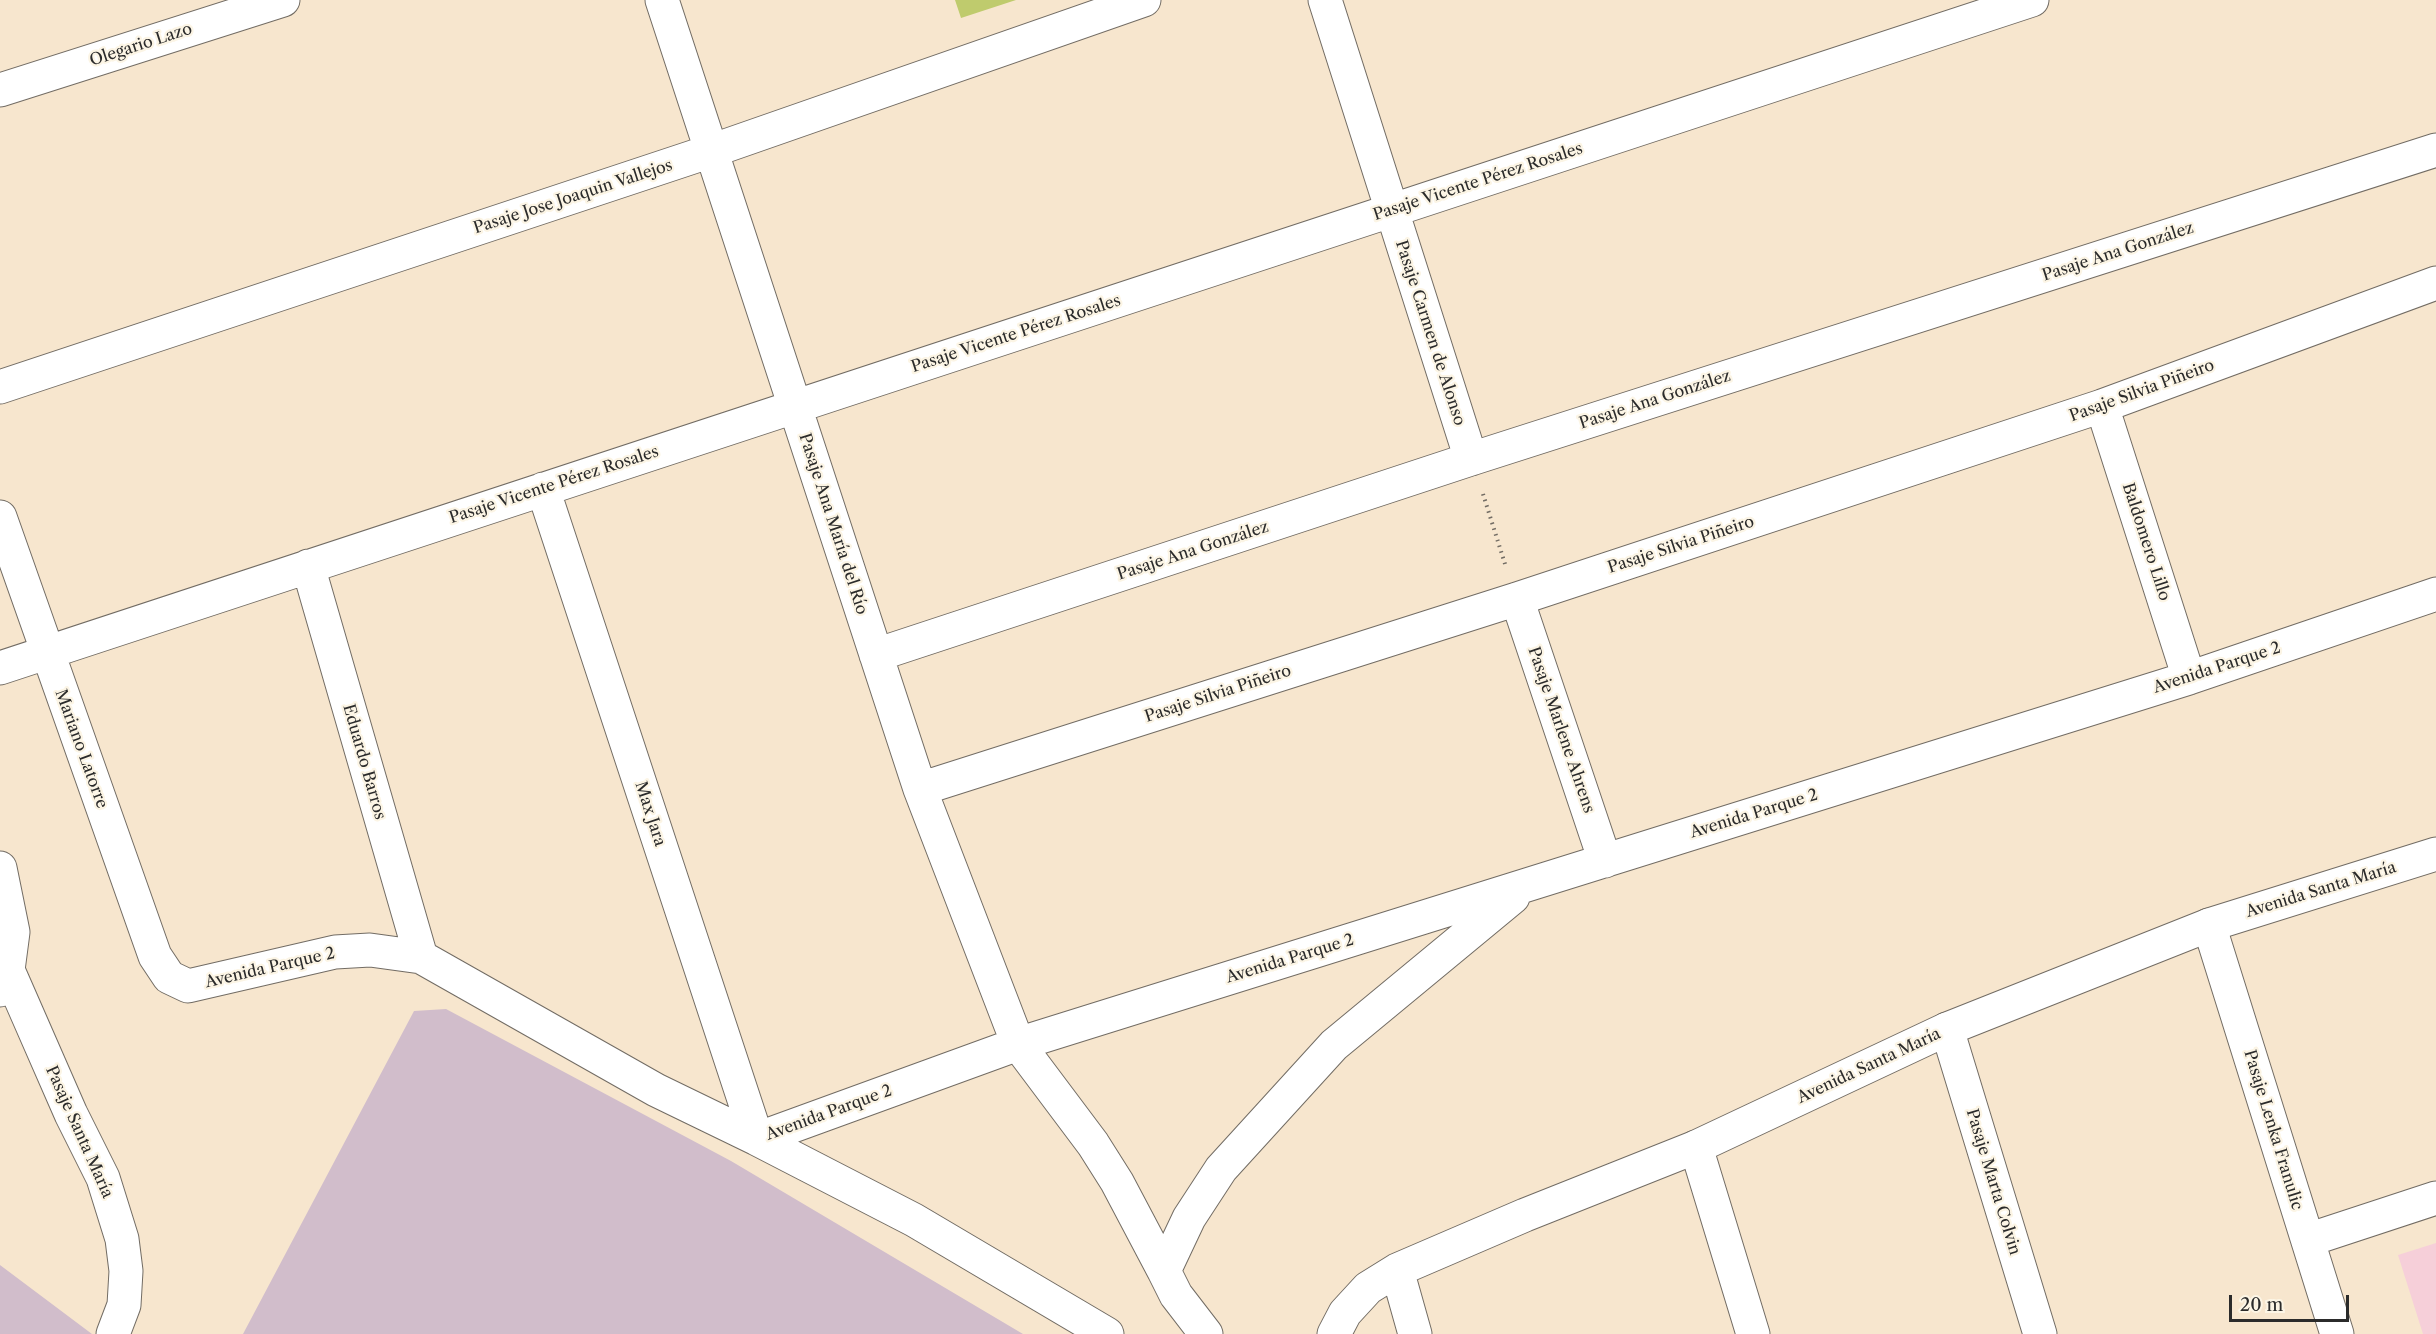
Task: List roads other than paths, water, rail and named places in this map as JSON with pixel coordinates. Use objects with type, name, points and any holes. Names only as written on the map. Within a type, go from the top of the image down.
[{"type":"street","name":"Olegario Lazo","points":[[0,90],[283,0]]},
{"type":"street","name":"Pasaje Ana María del Río","points":[[662,0],[920,789],[1018,1044],[1099,1153],[1117,1182],[1176,1295],[1206,1334]]},
{"type":"street","name":"Pasaje Jose Joaquin Vallejos","points":[[0,387],[711,151],[1144,0]]},
{"type":"street","name":"Pasaje Carmen de Alonso","points":[[1325,0],[1390,210],[1472,459]]},
{"type":"street","name":"Pasaje Vicente Pérez Rosales","points":[[0,668],[2032,0]]},
{"type":"street","name":"Pasaje Ana González","points":[[876,655],[1472,459],[2436,150]]},
{"type":"street","name":"Pasaje Silvia Piñeiro","points":[[920,789],[1517,598],[2102,406],[2436,283]]},
{"type":"street","name":"Baldomero Lillo","points":[[2102,406],[2189,678]]},
{"type":"street","name":"Max Jara","points":[[543,489],[757,1139]]},
{"type":"street","name":"Mariano Latorre","points":[[0,517],[155,956],[169,977]]},
{"type":"street","name":"Eduardo Barros","points":[[308,566],[421,957]]},
{"type":"street","name":"Avenida Parque 2","points":[[169,977],[188,986],[335,952],[370,950],[421,957],[656,1090],[757,1139],[1018,1044],[2189,678],[2436,594]]},
{"type":"street","name":"Pasaje Marlene Ahrens","points":[[1517,598],[1605,861]]},
{"type":"street","name":"Avenida Santa María","points":[[1334,1334],[1346,1313],[1368,1288],[1397,1270],[1525,1215],[1696,1147],[1947,1029],[2210,925],[2436,854]]},
{"type":"street","points":[[0,868],[13,932],[4,980]]},
{"type":"street","points":[[1164,1271],[1189,1218],[1221,1168],[1334,1045],[1526,886]]},
{"type":"street","name":"Pasaje Lenka Franulic","points":[[2210,925],[2337,1334]]},
{"type":"street","name":"Pasaje Santa María","points":[[4,980],[103,1178],[122,1239],[126,1271],[124,1305],[113,1334]]},
{"type":"street","name":"Pasaje Marta Colvin","points":[[1947,1029],[2040,1334]]},
{"type":"street","points":[[757,1139],[914,1220],[1107,1334]]},
{"type":"street","points":[[1696,1147],[1753,1334]]},
{"type":"street","points":[[2308,1240],[2436,1198]]},
{"type":"street","points":[[1397,1270],[1415,1334]]}]
